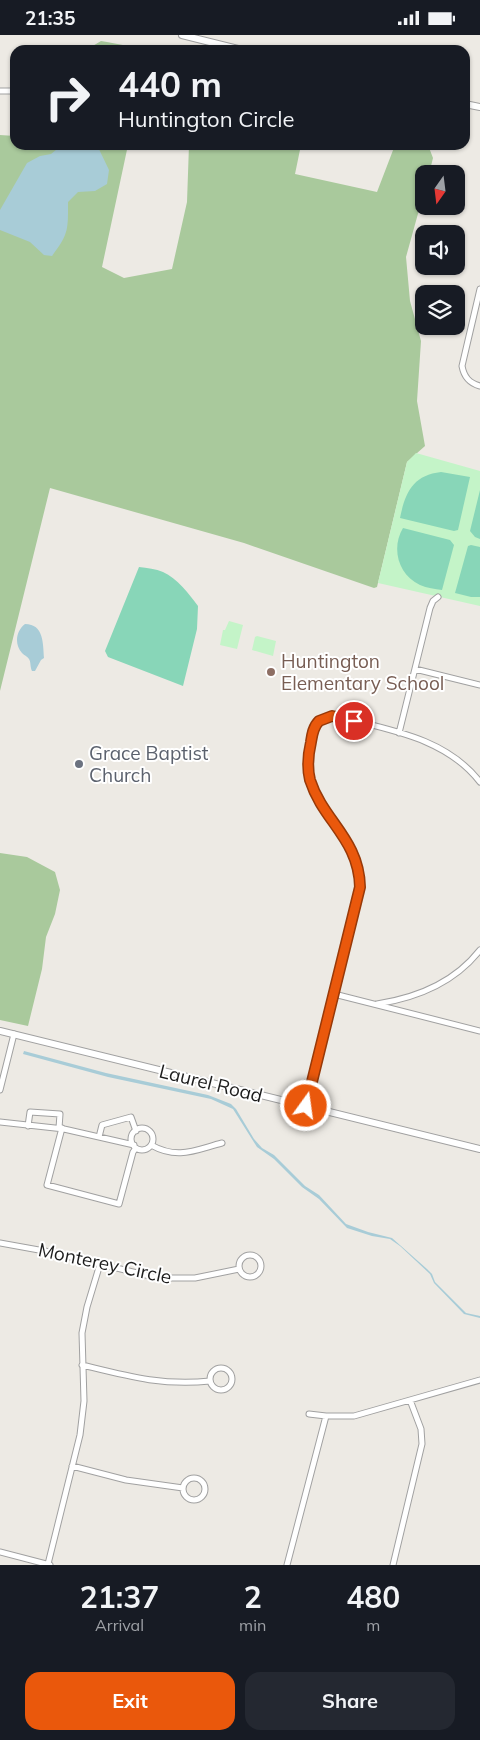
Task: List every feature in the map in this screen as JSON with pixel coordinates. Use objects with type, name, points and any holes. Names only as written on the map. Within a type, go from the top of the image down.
[{"type":"street","points":[[184,35],[222,45]]},
{"type":"street","points":[[480,289],[462,366],[463,372],[469,381],[480,386]]},
{"type":"street","points":[[399,733],[430,608],[433,601],[438,597]]},
{"type":"street","points":[[415,669],[480,685]]},
{"type":"street","points":[[306,1106],[358,899],[360,882],[354,856],[318,797],[310,780],[308,763],[314,727],[319,721],[328,717],[339,717],[427,742],[450,755],[469,769],[480,782]]},
{"type":"street","points":[[373,1004],[405,998],[442,983],[460,971],[480,950]]},
{"type":"street","points":[[334,994],[480,1031]]},
{"type":"street","name":"Laurel Road","points":[[0,1031],[480,1149]]},
{"type":"street","points":[[0,1090],[14,1034]]},
{"type":"street","points":[[0,1122],[28,1126],[60,1128],[99,1137],[135,1146],[146,1149],[151,1145],[153,1139],[150,1132],[144,1129],[136,1131],[132,1138],[135,1146],[119,1204],[47,1185],[60,1128],[60,1114],[30,1112],[28,1126]]},
{"type":"street","points":[[99,1137],[102,1125],[131,1117],[136,1131]]},
{"type":"street","points":[[151,1145],[157,1149],[180,1155],[222,1143]]},
{"type":"street","name":"Monterey Circle","points":[[0,1243],[50,1252],[143,1275],[177,1279],[211,1276],[239,1269]]},
{"type":"street","name":"Monterey Circle","points":[[247,1255],[257,1258],[260,1264],[259,1271],[254,1276],[247,1276],[239,1269],[242,1259],[247,1255]]},
{"type":"street","points":[[0,1552],[49,1565],[83,1420],[84,1401],[81,1348],[84,1319],[100,1264]]},
{"type":"street","points":[[82,1365],[157,1382],[191,1383],[210,1381]]},
{"type":"street","points":[[220,1368],[227,1370],[231,1376],[232,1383],[224,1390],[216,1390],[210,1381],[211,1374],[220,1368]]},
{"type":"street","points":[[309,1413],[326,1416],[354,1416],[480,1380]]},
{"type":"street","points":[[393,1565],[422,1444],[421,1429],[410,1400]]},
{"type":"street","points":[[287,1565],[326,1416]]},
{"type":"street","points":[[72,1466],[126,1480],[183,1488]]},
{"type":"street","points":[[195,1478],[203,1484],[205,1490],[202,1497],[195,1500],[185,1495],[183,1488],[188,1480],[195,1478]]},
{"type":"green space","points":[[101,41],[123,45],[94,45]]},
{"type":"green space","points":[[0,135],[10,136],[10,150],[127,150],[102,267],[124,278],[172,269],[187,202],[189,150],[300,150],[295,174],[377,192],[393,150],[430,150],[433,158],[431,165],[415,165],[415,215],[418,215],[406,257],[410,301],[415,319],[415,335],[419,335],[421,341],[417,401],[425,446],[407,462],[377,587],[374,588],[244,543],[50,488],[0,691]]},
{"type":"green space","points":[[416,453],[480,471],[480,606],[378,583],[407,462]]},
{"type":"green space","points":[[441,472],[470,477],[458,530],[454,531],[400,518],[408,493],[417,481],[431,474]]},
{"type":"green space","points":[[480,490],[480,539],[475,537],[470,531]]},
{"type":"green space","points":[[403,528],[450,540],[454,545],[442,590],[420,585],[406,575],[397,552],[399,536]]},
{"type":"green space","points":[[468,546],[480,547],[480,597],[455,593]]},
{"type":"green space","points":[[139,567],[157,570],[173,578],[198,606],[197,629],[183,686],[108,657],[105,651]]},
{"type":"green space","points":[[229,621],[243,625],[237,649],[220,645],[223,630],[225,630]]},
{"type":"green space","points":[[255,637],[276,641],[273,656],[252,650]]},
{"type":"green space","points":[[0,853],[27,857],[55,872],[60,890],[55,914],[46,937],[42,969],[28,1026],[0,1020]]},
{"type":"water","points":[[56,150],[99,150],[109,170],[107,184],[95,191],[78,192],[68,202],[65,236],[52,256],[44,255],[30,242],[0,230],[0,210],[27,163],[40,156],[51,154]]},
{"type":"water","points":[[25,624],[36,627],[43,641],[44,658],[35,671],[32,671],[29,659],[19,649],[17,642],[18,634]]},
{"type":"water","points":[[24,1051],[106,1073],[208,1095],[231,1104],[262,1148],[274,1155],[305,1186],[319,1195],[346,1224],[392,1238],[432,1274],[435,1282],[466,1313],[480,1316],[480,1318],[464,1314],[434,1283],[430,1274],[390,1239],[372,1236],[347,1228],[319,1199],[302,1187],[274,1159],[257,1147],[233,1109],[211,1099],[108,1077],[23,1054]]},
{"type":"place","name":"Huntington Elementary School","points":[[271,672]]},
{"type":"place","name":"Grace Baptist Church","points":[[79,764]]},
{"type":"route","points":[[306,1106],[360,887],[359,871],[354,856],[315,791],[310,780],[308,759],[316,723],[332,716],[354,721]]}]
